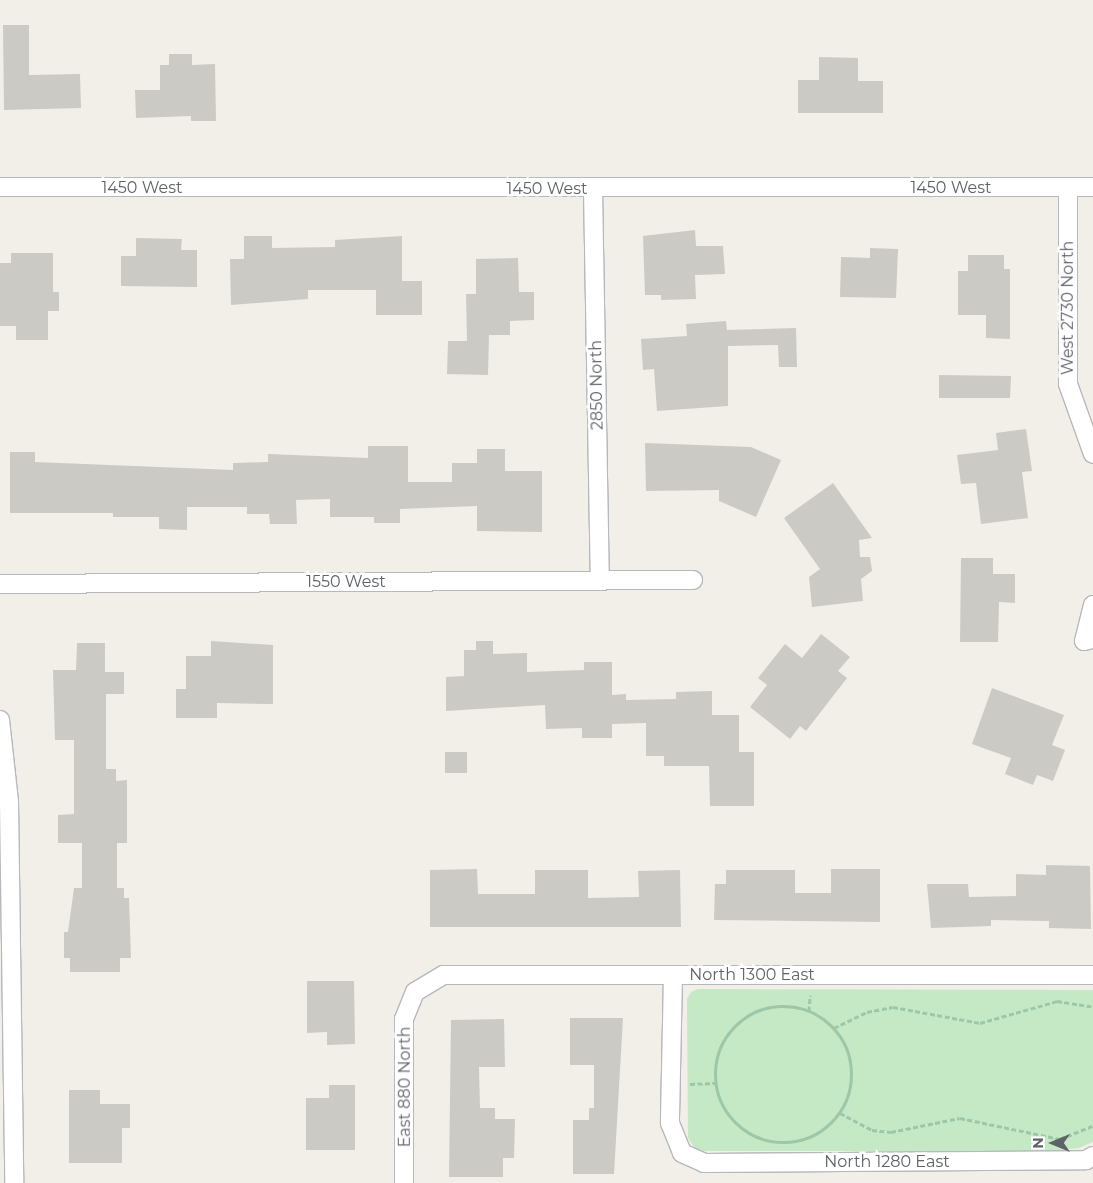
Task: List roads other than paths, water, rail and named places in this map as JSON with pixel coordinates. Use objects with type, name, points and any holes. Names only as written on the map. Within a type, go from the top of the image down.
[{"type":"street","name":"1450 West","points":[[0,187],[594,189],[1093,187]]},
{"type":"street","name":"West 2730 North","points":[[1068,187],[1068,384],[1093,454]]},
{"type":"street","name":"2850 North","points":[[594,189],[600,580]]},
{"type":"street","name":"1550 West","points":[[0,584],[693,580]]},
{"type":"street","points":[[1089,640],[1093,605]]},
{"type":"street","points":[[0,720],[9,802],[7,980],[14,1181]]},
{"type":"street","name":"North 1300 East","points":[[415,992],[443,975],[1093,975]]},
{"type":"street","name":"North 1280 East","points":[[673,975],[670,1123],[682,1153],[704,1163],[1086,1160],[1093,1156]]},
{"type":"street","name":"East 880 North","points":[[404,1183],[404,1019],[415,992]]}]
